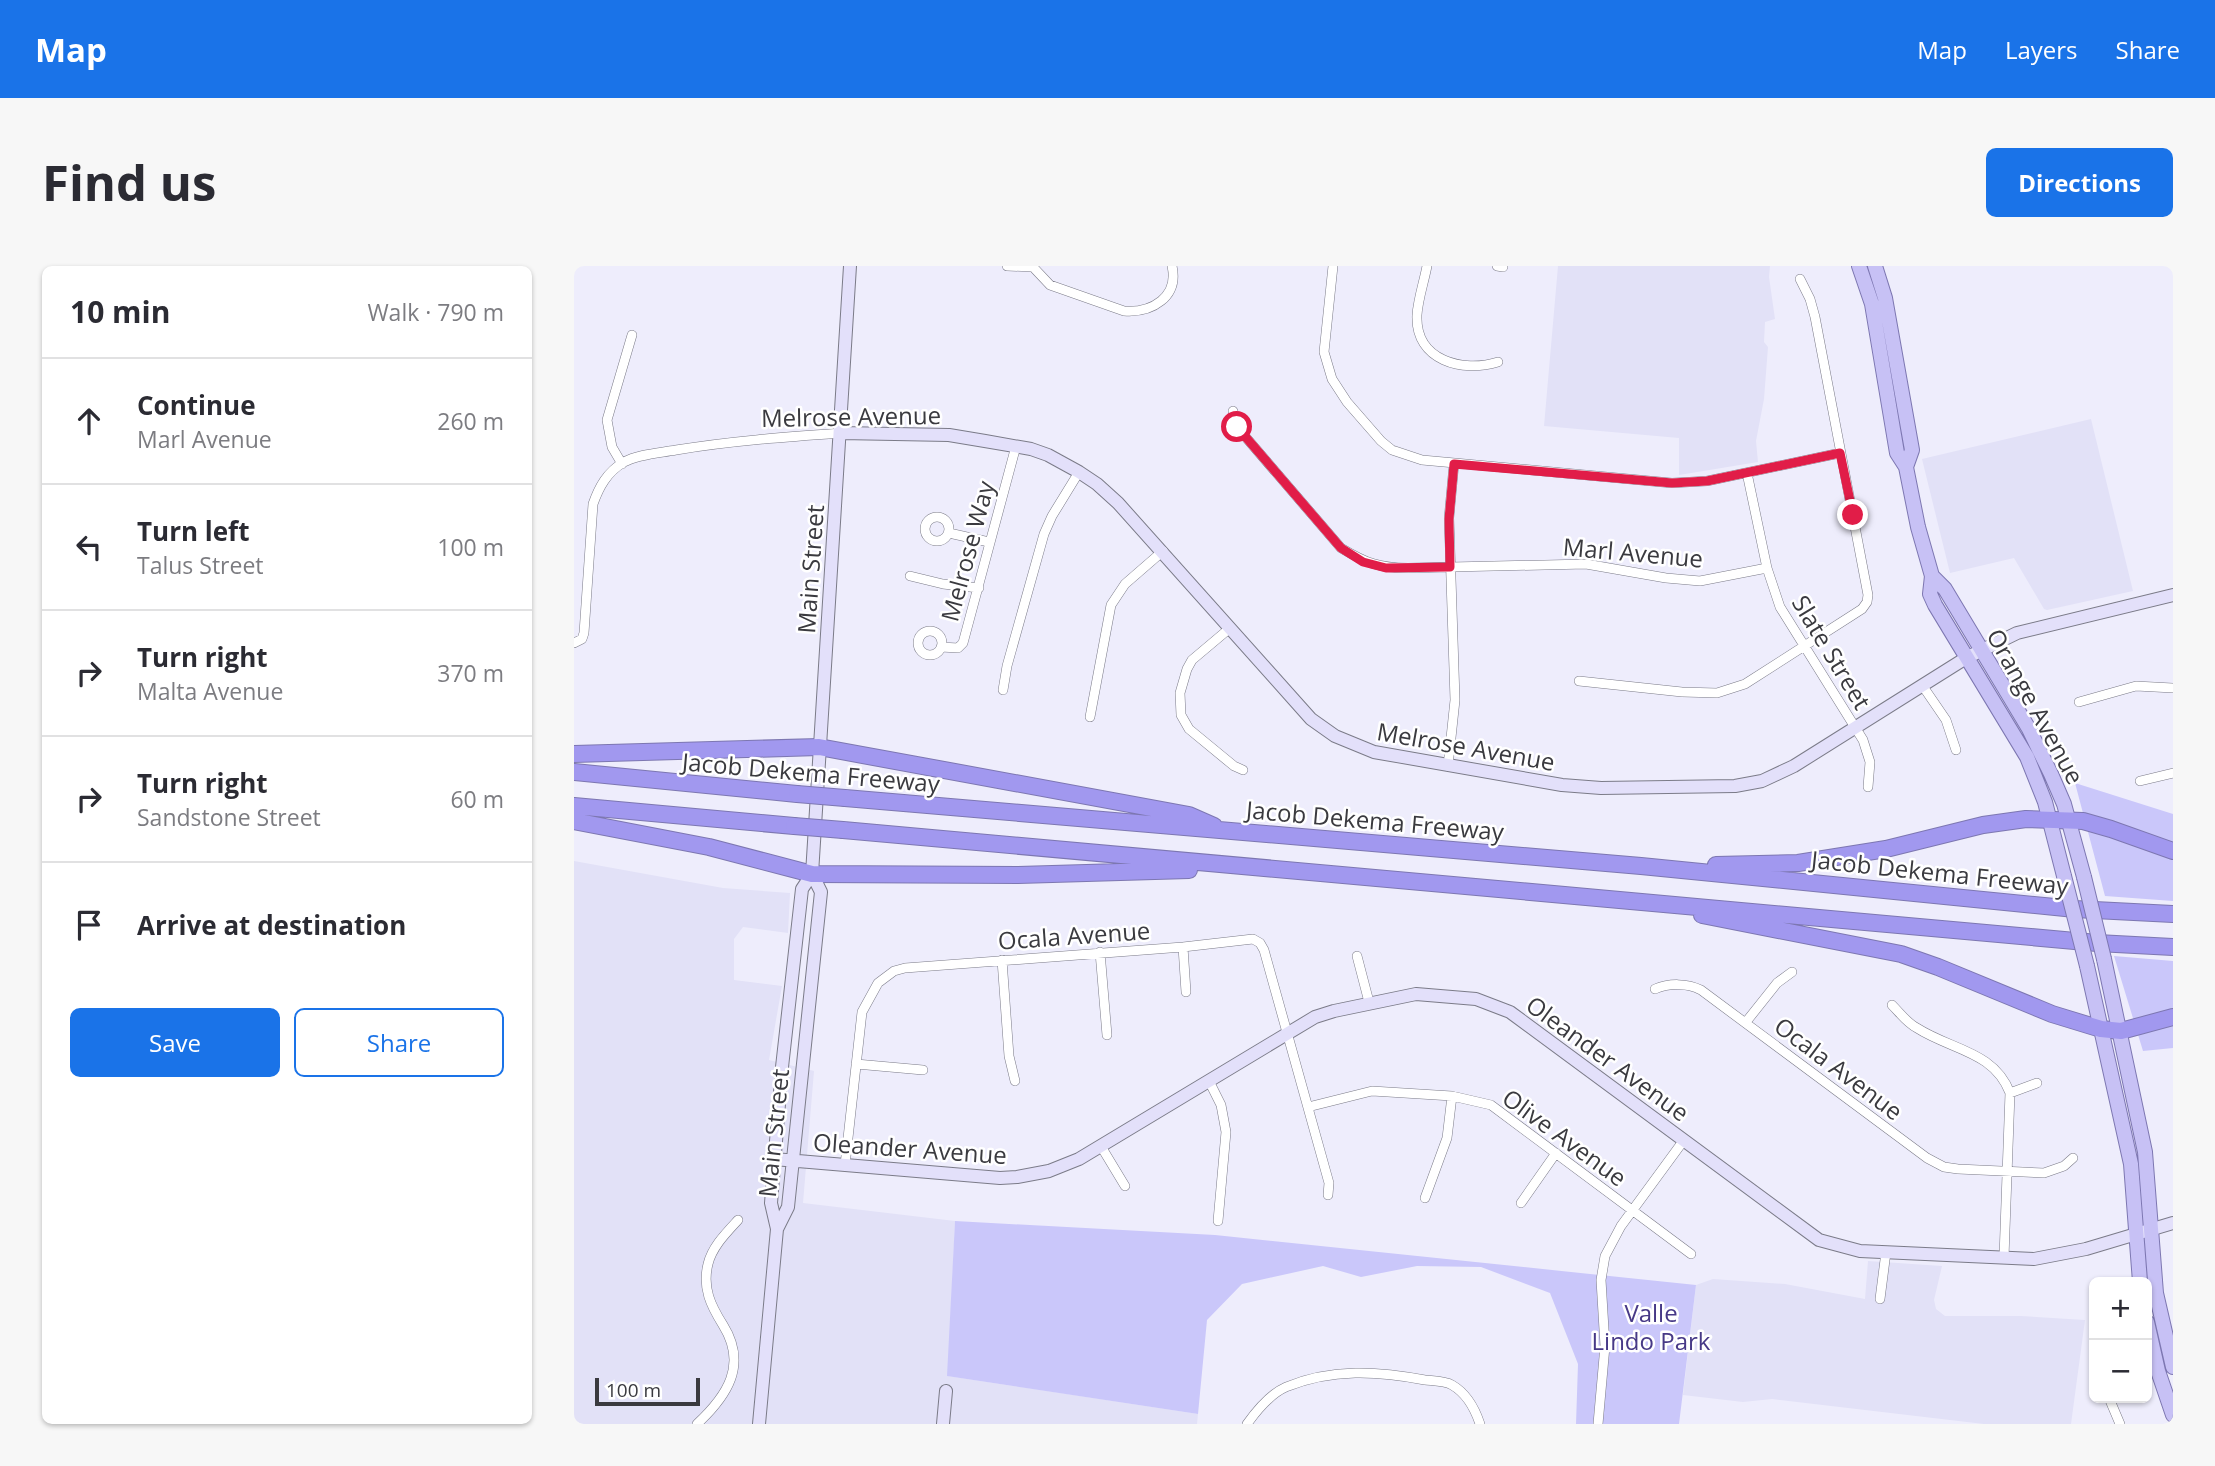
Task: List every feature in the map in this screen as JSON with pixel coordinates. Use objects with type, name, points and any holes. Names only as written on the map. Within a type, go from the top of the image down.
[{"type":"highway","points":[[574,754],[819,747],[1189,815],[1226,831]]},
{"type":"highway","name":"Jacob Dekema Freeway","points":[[574,772],[845,798],[1641,866],[2075,909],[2173,914]]},
{"type":"highway","points":[[574,806],[2097,943],[2173,947]]},
{"type":"highway","points":[[1641,866],[1798,863],[1886,849],[1983,825],[2026,819],[2069,820],[2111,829],[2173,851]]},
{"type":"highway","points":[[574,821],[709,847],[812,874],[1018,875],[1260,868]]},
{"type":"highway","points":[[1618,898],[1901,954],[2052,1014],[2101,1029],[2121,1031],[2173,1017]]},
{"type":"main road","name":"Orange Avenue","points":[[1859,266],[1912,450],[1906,467],[1920,536],[1932,576],[1930,594],[1935,605],[2029,729],[2069,820],[2106,965],[2145,1152],[2144,1232]]},
{"type":"main road","name":"Orange Avenue","points":[[1875,266],[1885,298],[1890,367]]},
{"type":"main road","name":"Orange Avenue","points":[[1973,654],[2027,757],[2049,819],[2087,966],[2144,1232]]},
{"type":"main road","points":[[2140,1277],[2144,1232]]},
{"type":"main road","points":[[2144,1232],[2173,1367]]},
{"type":"main road","points":[[2151,1340],[2173,1415]]},
{"type":"street","name":"Main Street","points":[[760,1424],[777,1229],[771,1203],[782,1067],[802,889],[812,874],[850,266]]},
{"type":"street","points":[[1007,266],[1033,267],[1050,285],[1133,312],[1148,310],[1165,298],[1174,283],[1172,266]]},
{"type":"street","points":[[1333,266],[1324,352],[1335,384],[1381,441],[1392,450],[1423,460],[1454,464],[1672,483],[1707,481],[1840,453]]},
{"type":"street","points":[[1427,266],[1418,314],[1419,330],[1429,348],[1448,364],[1481,368],[1498,362]]},
{"type":"street","points":[[1578,681],[1717,693],[1745,684],[1862,609],[1867,602],[1868,595],[1815,317],[1800,279]]},
{"type":"street","points":[[574,643],[582,639],[584,633],[593,504],[608,475],[622,464],[612,447],[607,420],[632,335]]},
{"type":"street","name":"Marl Avenue","points":[[1233,411],[1237,427],[1341,548],[1363,562],[1386,568],[1586,564],[1700,581],[1767,568]]},
{"type":"street","name":"Melrose Avenue","points":[[622,464],[644,456],[743,440],[841,433],[949,435],[1016,446],[1048,455],[1079,472],[1113,498],[1311,719],[1329,733],[1374,752],[1587,787],[1735,786],[1778,774],[1973,654],[2017,633],[2173,595]]},
{"type":"street","name":"Melrose Way","points":[[942,647],[958,648],[963,643],[1016,446]]},
{"type":"street","points":[[1448,766],[1455,700],[1449,519],[1454,464]]},
{"type":"street","points":[[1003,690],[1007,666],[1044,534],[1079,472]]},
{"type":"street","name":"Slate Street","points":[[1746,473],[1767,568],[1780,607],[1863,740],[1870,762],[1868,787]]},
{"type":"street","points":[[949,533],[989,542]]},
{"type":"street","points":[[1090,717],[1111,605],[1125,584],[1163,551]]},
{"type":"street","points":[[910,576],[943,584],[979,588]]},
{"type":"street","points":[[1230,628],[1192,660],[1184,675],[1180,692],[1181,715],[1195,734],[1234,766],[1243,770]]},
{"type":"street","points":[[1922,685],[1946,720],[1956,750]]},
{"type":"street","points":[[2079,702],[2136,686],[2173,688]]},
{"type":"street","points":[[2140,781],[2173,773]]},
{"type":"street","name":"Main Street","points":[[777,1229],[788,1207],[821,891],[812,874]]},
{"type":"street","name":"Ocala Avenue","points":[[856,1064],[862,1012],[878,983],[905,968],[1183,947],[1253,939],[1260,943],[1264,950],[1286,1036]]},
{"type":"street","points":[[1183,947],[1186,992]]},
{"type":"street","points":[[1100,952],[1107,1035]]},
{"type":"street","points":[[1357,956],[1369,1002]]},
{"type":"street","points":[[1002,960],[1009,1056],[1015,1081]]},
{"type":"street","points":[[1746,1022],[1777,983],[1792,972]]},
{"type":"street","name":"Ocala Avenue","points":[[1655,989],[1667,984],[1695,987],[1927,1158],[1944,1167],[2044,1173],[2064,1166],[2073,1158]]},
{"type":"street","name":"Oleander Avenue","points":[[775,1159],[1017,1177],[1064,1167],[1210,1083],[1315,1017],[1369,1002],[1416,994],[1476,999],[1510,1012],[1819,1240],[1860,1251],[2048,1257],[2173,1223]]},
{"type":"street","points":[[1892,1005],[1915,1028],[1992,1064],[2004,1079],[2010,1093],[2004,1257]]},
{"type":"street","points":[[1286,1036],[1308,1107],[1328,1183],[1328,1195]]},
{"type":"street","points":[[845,1165],[856,1064],[923,1070]]},
{"type":"street","points":[[782,1067],[801,1070]]},
{"type":"street","points":[[1210,1083],[1221,1105],[1226,1132],[1218,1221]]},
{"type":"street","points":[[2010,1093],[2037,1083]]},
{"type":"street","name":"Olive Avenue","points":[[1308,1107],[1372,1091],[1452,1096],[1491,1105],[1691,1254]]},
{"type":"street","points":[[1425,1198],[1447,1138],[1452,1096]]},
{"type":"street","points":[[1598,1424],[1605,1346],[1602,1271],[1612,1238],[1684,1140]]},
{"type":"street","points":[[1102,1147],[1125,1186]]},
{"type":"street","points":[[1521,1203],[1556,1153]]},
{"type":"street","points":[[696,1424],[725,1394],[732,1376],[732,1346],[724,1326],[715,1314],[707,1293],[706,1278],[713,1250],[738,1220]]},
{"type":"street","points":[[1880,1299],[1886,1252]]},
{"type":"street","points":[[1247,1424],[1275,1393],[1286,1387],[1341,1372],[1388,1373],[1452,1385],[1475,1407],[1480,1424]]},
{"type":"street","points":[[943,1424],[946,1391]]},
{"type":"street","points":[[2111,1403],[2120,1424]]},
{"type":"shaded area","points":[[1558,266],[1770,266],[1775,319],[1765,322],[1764,342],[1768,347],[1764,399],[1756,441],[1758,462],[1679,475],[1679,438],[1544,426]]},
{"type":"shaded area","points":[[2091,419],[2133,591],[2047,610],[2014,558],[1950,573],[1922,459]]},
{"type":"shaded area","points":[[574,861],[723,888],[790,893],[788,933],[743,927],[734,939],[734,980],[782,986],[769,1060],[814,1071],[803,1203],[955,1221],[948,1376],[1198,1414],[1197,1424],[574,1424]]},
{"type":"shaded area","points":[[1868,1261],[1942,1266],[1934,1300],[1936,1309],[1945,1316],[2021,1316],[2085,1320],[2071,1424],[1984,1424],[1772,1399],[1743,1402],[1683,1395],[1696,1285],[1713,1279],[1785,1284],[1865,1299]]},
{"type":"green space","points":[[2075,783],[2173,814],[2173,901],[2105,896]]},
{"type":"green space","points":[[2114,956],[2173,961],[2173,1048],[2143,1051]]},
{"type":"green space","name":"Valle Lindo Park","points":[[955,1221],[1215,1235],[1696,1285],[1679,1424],[1576,1424],[1578,1364],[1550,1293],[1481,1267],[1417,1266],[1361,1277],[1323,1266],[1242,1284],[1207,1320],[1198,1414],[947,1376]]},
{"type":"route","points":[[1237,427],[1341,548],[1363,562],[1386,568],[1450,567],[1449,519],[1454,464],[1672,483],[1707,481],[1840,453],[1853,515]]}]
